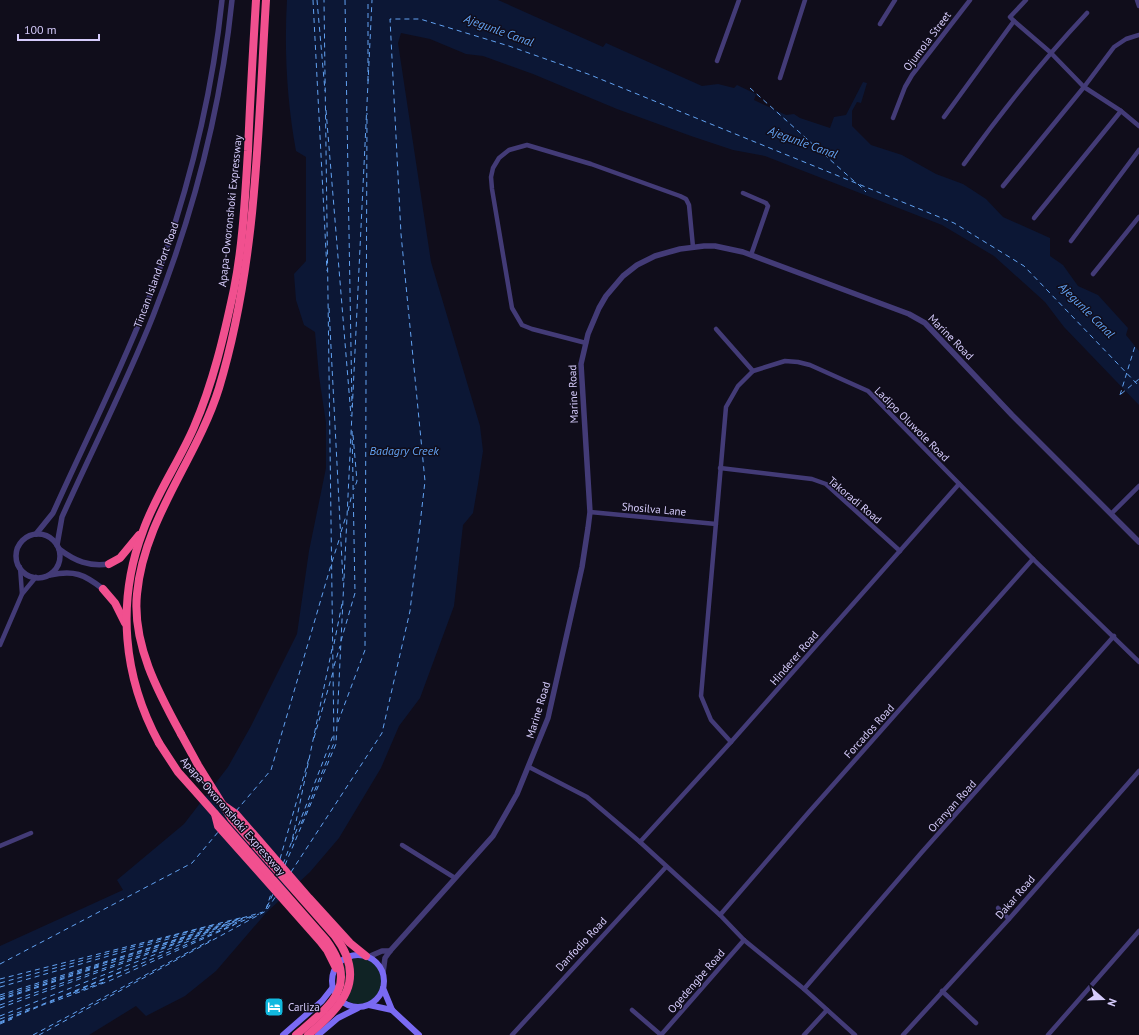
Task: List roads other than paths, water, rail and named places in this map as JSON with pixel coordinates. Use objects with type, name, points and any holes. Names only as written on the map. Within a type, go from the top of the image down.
[{"type":"highway","name":"Apapa-Oworonshoki Expressway","points":[[256,0],[246,182],[233,293],[219,356],[194,426],[143,530],[134,557],[130,580],[127,646],[131,673],[143,711],[159,743],[178,772],[335,951],[341,965],[342,980],[338,993],[322,1013],[296,1035]]},
{"type":"highway","name":"Apapa-Oworonshoki Expressway","points":[[266,0],[256,178],[249,249],[235,326],[218,390],[201,433],[150,537],[144,556],[137,593],[137,625],[145,658],[181,734],[222,805],[261,853],[335,936],[346,953],[350,969],[349,983],[345,995],[333,1013],[308,1035]]},
{"type":"highway","points":[[109,564],[120,558],[127,551],[143,530]]},
{"type":"highway","points":[[103,588],[115,603],[127,627]]},
{"type":"highway","points":[[222,805],[236,814],[309,898],[357,950],[367,957]]},
{"type":"highway","points":[[214,814],[218,826],[327,950],[336,968]]},
{"type":"main road","points":[[360,1007],[351,1006],[342,1002],[336,995],[333,987],[333,977],[336,968],[347,958],[356,955],[367,957],[378,964],[383,973],[383,988],[392,1010],[419,1035]]},
{"type":"main road","points":[[283,1035],[315,1008],[333,987]]},
{"type":"main road","points":[[370,1005],[377,1000],[383,988]]},
{"type":"main road","points":[[318,1035],[343,1015],[360,1007],[370,1005],[392,1010]]},
{"type":"street","name":"Tincan Island Port Road","points":[[36,534],[53,513],[143,313],[166,251],[184,192],[205,112],[222,0]]},
{"type":"street","name":"Tincan Island Port Road","points":[[58,547],[62,517],[152,317],[183,233],[204,159],[214,114],[222,74],[232,0]]},
{"type":"street","points":[[717,62],[739,0]]},
{"type":"street","points":[[780,78],[805,0]]},
{"type":"street","points":[[880,24],[895,0]]},
{"type":"street","name":"Ojumola Street","points":[[894,118],[905,86],[912,75],[970,0]]},
{"type":"street","points":[[1026,0],[1010,17],[1050,52],[1084,87],[1120,111],[1139,126]]},
{"type":"street","points":[[1138,0],[1139,6]]},
{"type":"street","points":[[964,164],[1001,112],[1050,52],[1087,13]]},
{"type":"street","points":[[944,117],[1014,21]]},
{"type":"street","points":[[1003,186],[1084,87],[1114,47],[1126,39],[1139,35]]},
{"type":"street","points":[[1034,218],[1120,111]]},
{"type":"street","points":[[586,344],[532,330],[522,325],[512,308],[491,177],[493,168],[500,158],[509,150],[527,145],[591,164],[686,199],[689,204],[693,247]]},
{"type":"street","points":[[1071,241],[1139,150]]},
{"type":"street","points":[[743,193],[766,203],[768,206],[751,255]]},
{"type":"street","points":[[1093,274],[1139,218]]},
{"type":"street","name":"Marine Road","points":[[390,951],[493,836],[529,767],[548,718],[582,567],[590,512],[581,364],[586,344],[599,308],[606,296],[623,276],[637,265],[656,256],[693,247],[715,246],[751,255],[909,314],[925,323],[1012,415],[1139,542]]},
{"type":"street","points":[[716,329],[752,371],[738,386],[726,407],[701,696],[711,720],[731,742]]},
{"type":"street","name":"Ladipo Oluwole Road","points":[[752,371],[785,361],[798,362],[859,386],[874,397],[1033,559],[1114,636],[1139,662]]},
{"type":"street","name":"Takoradi Road","points":[[720,468],[812,479],[826,484],[900,551]]},
{"type":"street","name":"Hinderer Road","points":[[640,842],[731,742],[959,484]]},
{"type":"street","points":[[1111,514],[1139,486]]},
{"type":"street","name":"Shosilva Lane","points":[[590,512],[716,524]]},
{"type":"street","points":[[22,594],[20,567],[17,557],[19,546],[26,538],[36,534],[48,536],[58,547],[77,561],[89,564],[109,564]]},
{"type":"street","points":[[48,575],[58,566],[60,558],[58,547]]},
{"type":"street","name":"Forcados Road","points":[[720,915],[1033,559]]},
{"type":"street","points":[[20,567],[25,573],[36,578]]},
{"type":"street","points":[[0,645],[22,594],[36,578],[67,572],[79,573],[103,588]]},
{"type":"street","name":"Oranyan Road","points":[[804,989],[922,852],[1114,636]]},
{"type":"street","points":[[529,767],[587,797],[640,842],[720,915],[744,940],[804,989],[855,1035]]},
{"type":"street","name":"Dakar Road","points":[[903,1035],[1009,919],[1139,771]]},
{"type":"street","points":[[0,846],[31,833]]},
{"type":"street","points":[[402,845],[455,878]]},
{"type":"street","name":"Danfodio Road","points":[[512,1035],[666,867]]},
{"type":"street","points":[[998,908],[1009,919]]},
{"type":"street","points":[[1048,1035],[1139,931]]},
{"type":"street","name":"Ogedengbe Road","points":[[661,1035],[744,940]]},
{"type":"street","points":[[367,957],[382,951],[390,951]]},
{"type":"street","points":[[383,973],[385,958],[390,951]]},
{"type":"street","points":[[942,991],[976,1023]]},
{"type":"street","points":[[632,1010],[661,1035]]},
{"type":"street","points":[[804,1035],[827,1010]]},
{"type":"water","name":"Badagry Creek","points":[[287,0],[498,0],[603,47],[606,43],[702,86],[718,84],[734,88],[737,85],[756,94],[754,100],[786,115],[794,114],[800,118],[830,128],[834,117],[846,115],[863,82],[867,83],[861,103],[857,102],[852,111],[852,126],[871,145],[902,155],[936,174],[963,184],[986,199],[1003,217],[1050,238],[1050,256],[1063,265],[1078,286],[1098,295],[1128,328],[1126,335],[1139,351],[1139,405],[1064,327],[1045,302],[994,256],[942,225],[765,156],[733,150],[691,136],[617,109],[533,74],[483,56],[466,54],[430,39],[401,33],[398,43],[431,262],[480,426],[483,451],[473,513],[463,525],[454,606],[420,698],[399,726],[381,768],[339,838],[310,872],[266,913],[216,971],[185,996],[146,1016],[136,1006],[89,1035],[0,1035],[0,946],[123,890],[117,880],[184,824],[228,767],[251,726],[297,634],[309,551],[326,468],[326,423],[319,376],[315,332],[304,325],[296,300],[294,274],[306,261],[306,157],[296,151],[290,114],[286,57]]},
{"type":"place","name":"Carliza","points":[[274,1007]]},
{"type":"water label","name":"Ajegunle Canal","points":[[499,30]]},
{"type":"water label","name":"Ajegunle Canal","points":[[803,142]]},
{"type":"water label","name":"Ajegunle Canal","points":[[1087,310]]}]
